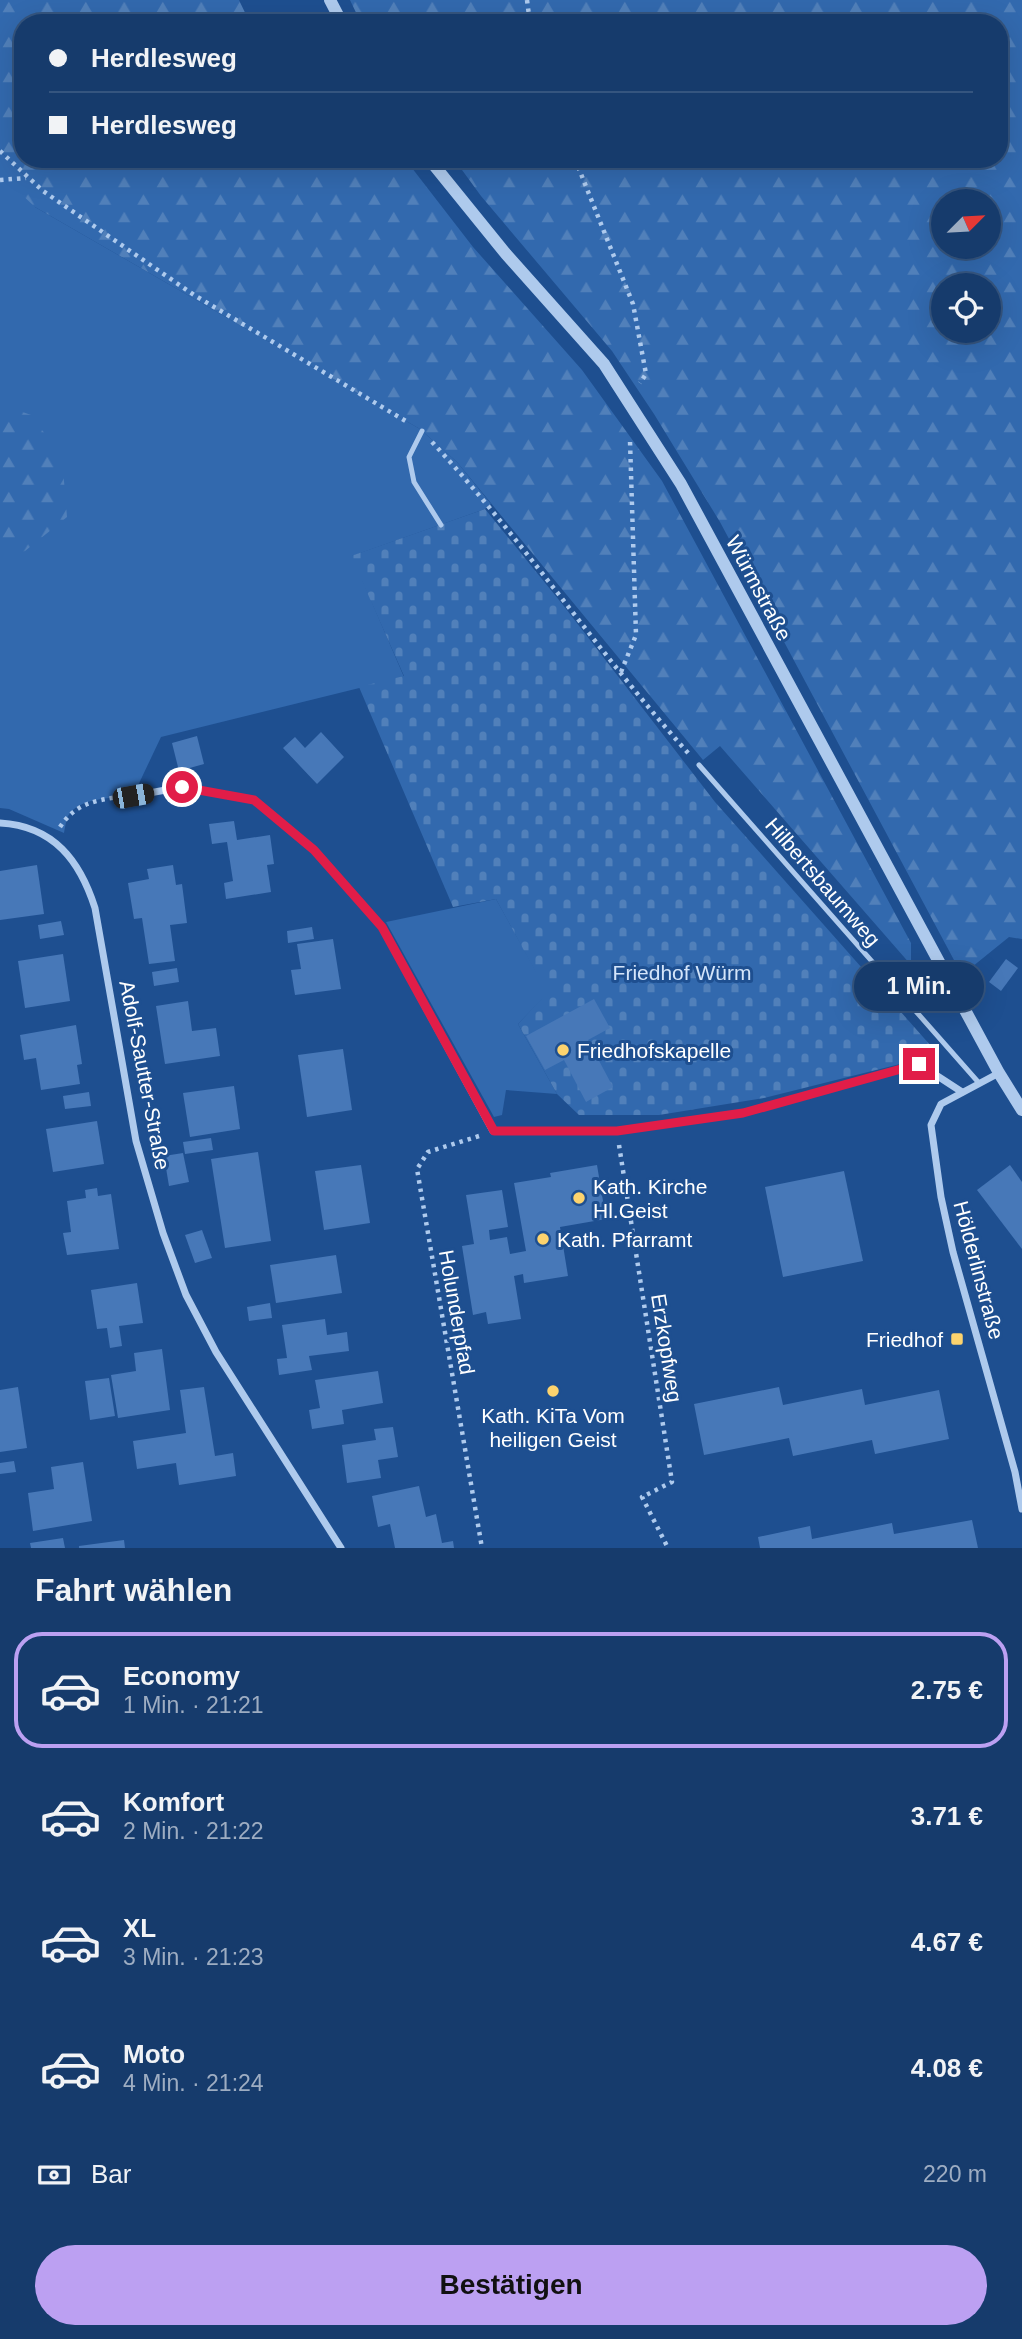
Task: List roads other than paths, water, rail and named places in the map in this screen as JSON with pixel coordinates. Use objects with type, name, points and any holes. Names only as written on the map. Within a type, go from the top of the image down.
[{"type":"street","name":"Würmstraße","points":[[436,168],[506,254],[604,364],[629,400],[688,495],[864,826],[999,1073],[1020,1105]]},
{"type":"street","points":[[133,796],[182,787],[254,800],[314,850],[382,927],[494,1131],[617,1131],[743,1113],[919,1064],[962,1092]]},
{"type":"street","name":"Adolf-Sautter-Straße","points":[[0,823],[33,830],[52,839],[72,858],[87,883],[95,908],[136,1141],[163,1233],[186,1295],[216,1352],[341,1548]]},
{"type":"street","name":"Hölderlinstraße","points":[[999,1073],[941,1104],[931,1125],[953,1252],[1015,1472],[1022,1509]]},
{"type":"lane","points":[[422,431],[409,457],[414,482],[441,524]]},
{"type":"lane","name":"Hilbertsbaumweg","points":[[699,765],[979,1083]]},
{"type":"place","name":"Friedhofskapelle","points":[[563,1050]]},
{"type":"place","name":"Kath. Kirche Hl.Geist","points":[[579,1198]]},
{"type":"place","name":"Kath. Pfarramt","points":[[543,1239]]},
{"type":"place","name":"Friedhof","points":[[957,1339]]},
{"type":"place","name":"Kath. KiTa Vom heiligen Geist","points":[[553,1391]]},
{"type":"park label","name":"Friedhof Würm","points":[[682,972]]}]
